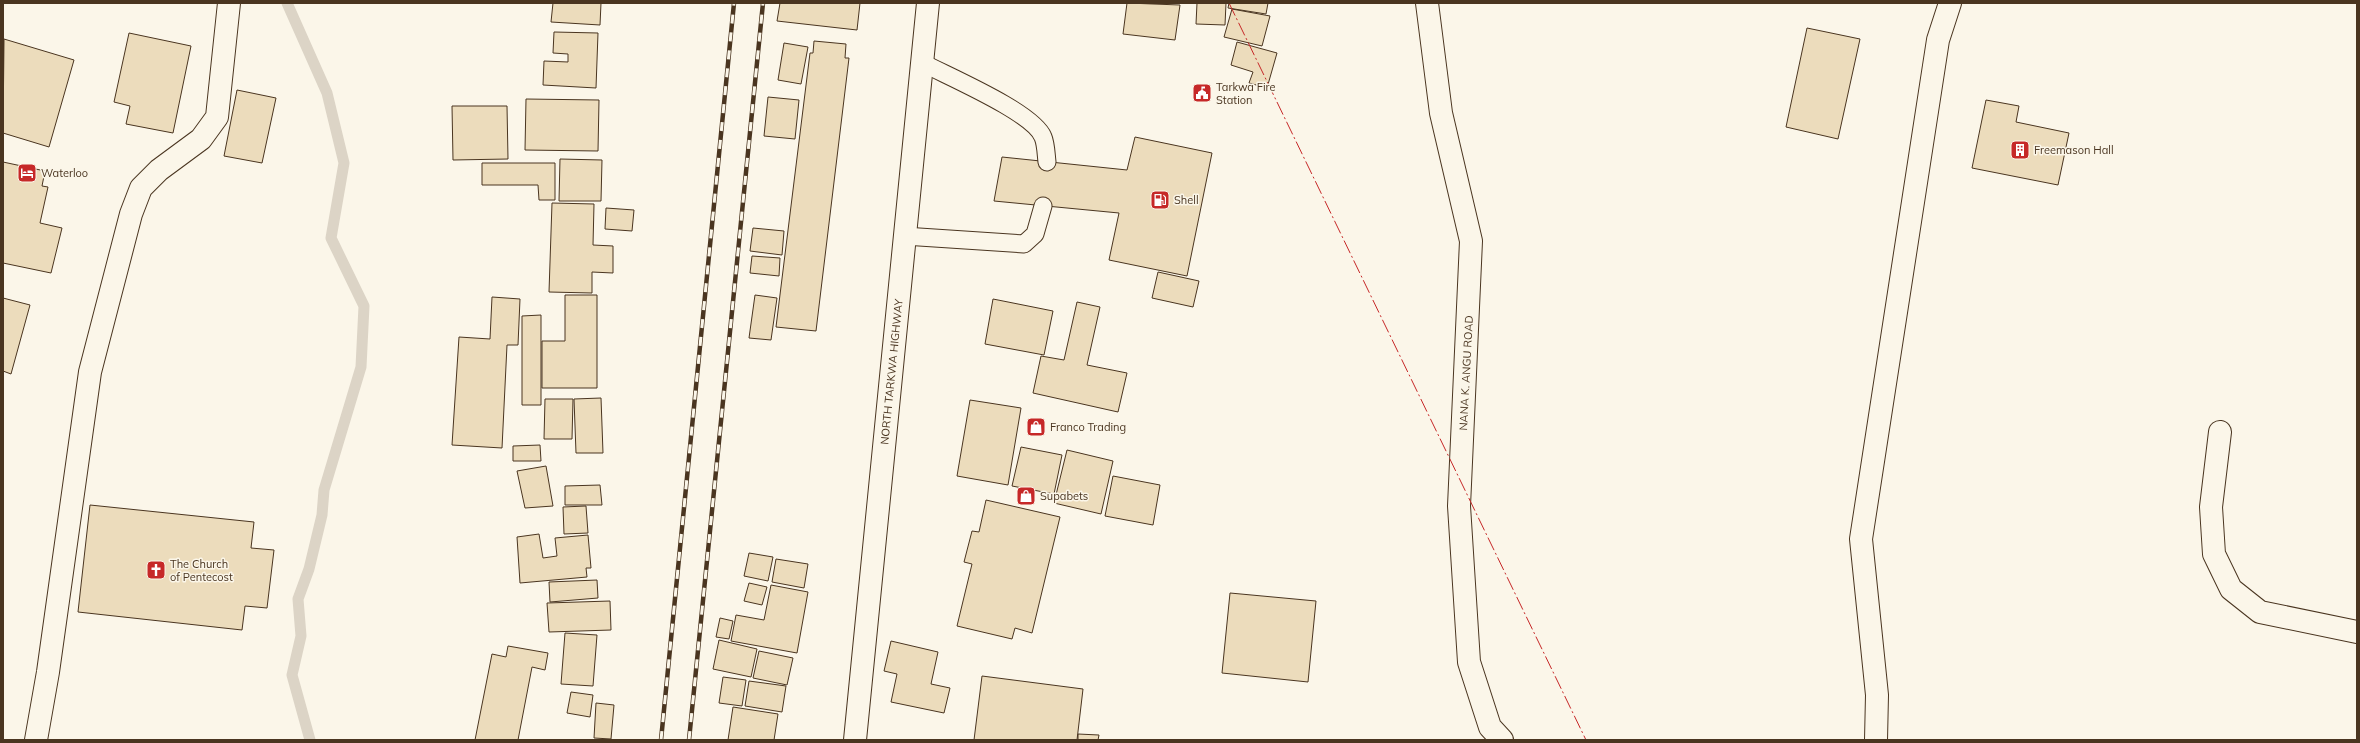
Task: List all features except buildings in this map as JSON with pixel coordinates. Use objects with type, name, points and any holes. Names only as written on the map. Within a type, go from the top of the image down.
[{"type":"street","points":[[36,740],[48,672],[90,372],[127,229],[142,188],[159,170],[202,139],[217,117],[229,3]]},
{"type":"street","name":"NORTH TARKWA HIGHWAY","points":[[855,740],[928,3]]},
{"type":"street","name":"NANA K. ANGU ROAD","points":[[1427,3],[1441,113],[1471,241],[1459,506],[1469,662],[1490,727],[1502,740]]},
{"type":"street","points":[[1876,740],[1878,695],[1861,539],[1938,40],[1950,3]]},
{"type":"street","points":[[2220,432],[2211,507],[2214,554],[2230,589],[2260,612],[2357,632]]},
{"type":"lane","points":[[921,62],[1006,105],[1031,123],[1044,138],[1047,162]]},
{"type":"lane","points":[[904,236],[1024,244],[1035,234],[1043,206]]},
{"type":"waterway","points":[[287,3],[327,93],[344,163],[331,238],[364,306],[361,367],[324,490],[322,515],[309,569],[298,599],[301,636],[292,675],[310,740]]},
{"type":"railway","points":[[661,740],[734,3]]},
{"type":"railway","points":[[689,740],[763,3]]},
{"type":"power","points":[[1229,3],[1586,740]]},
{"type":"place","name":"Tarkwa Fire Station","points":[[1202,93]]},
{"type":"place","name":"Freemason Hall","points":[[2020,150]]},
{"type":"place","name":"Waterloo","points":[[27,173]]},
{"type":"place","name":"Shell","points":[[1160,200]]},
{"type":"place","name":"Franco Trading","points":[[1036,427]]},
{"type":"place","name":"Supabets","points":[[1026,496]]},
{"type":"place","name":"The Church of Pentecost","points":[[156,570]]}]
